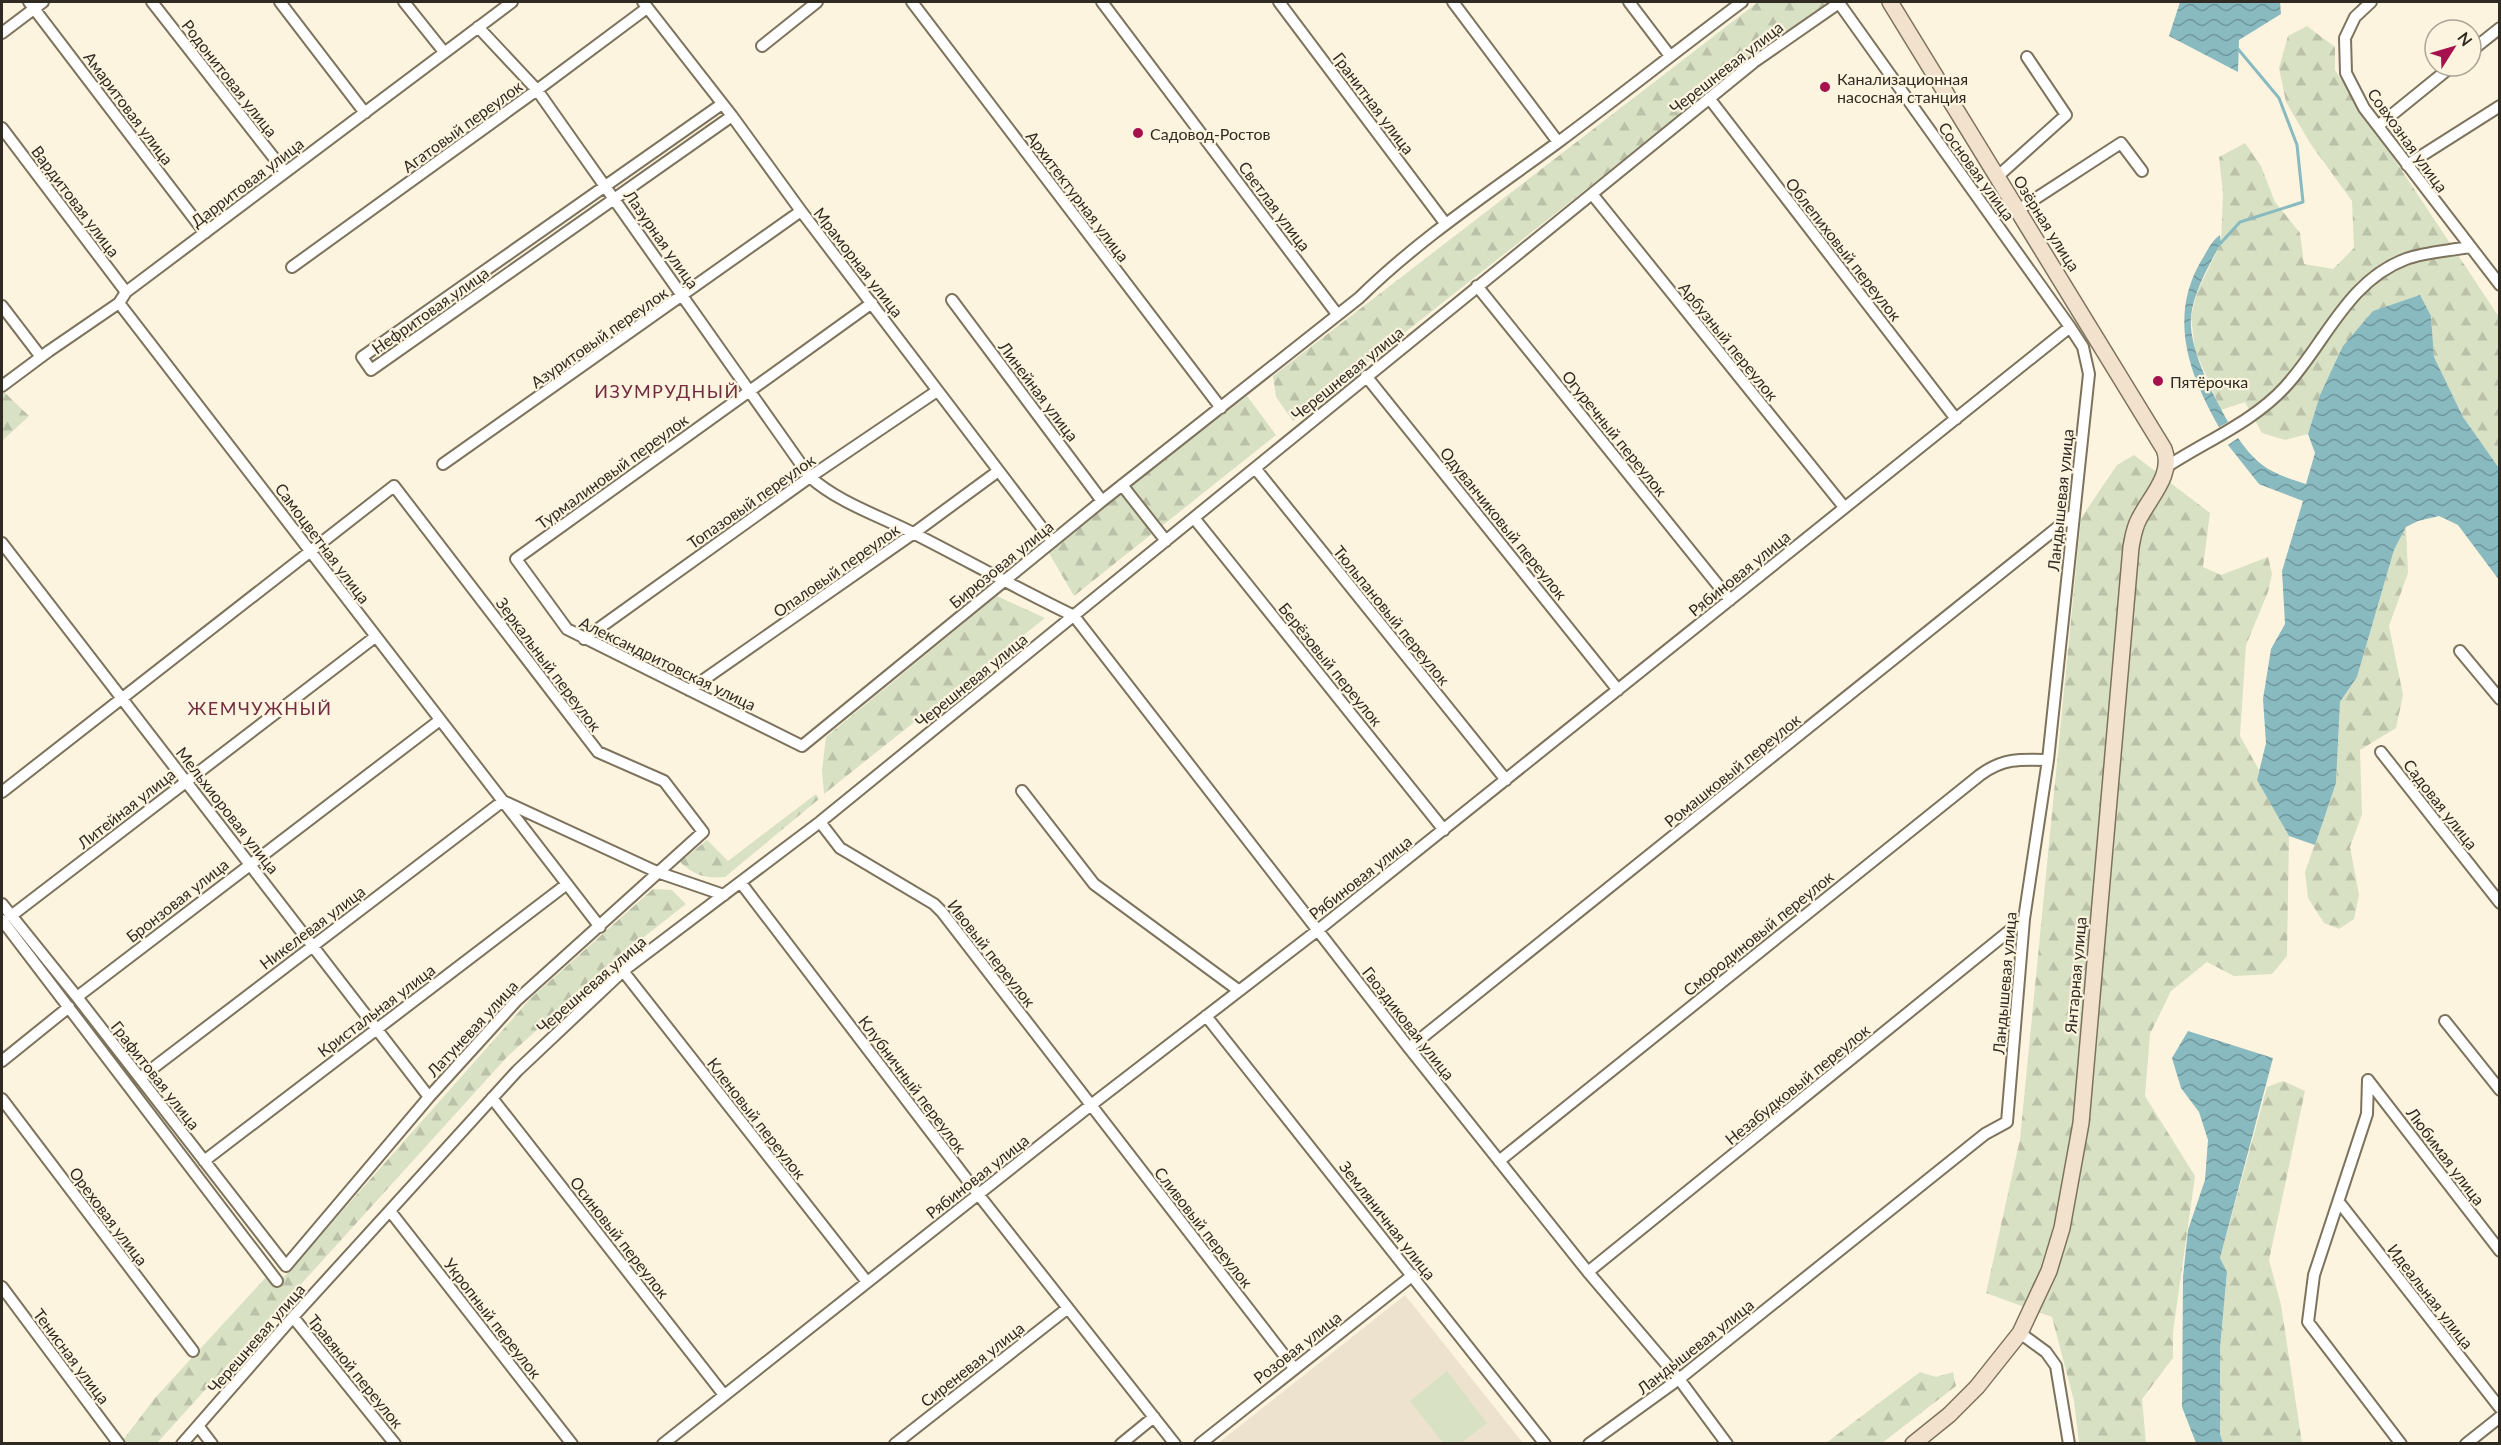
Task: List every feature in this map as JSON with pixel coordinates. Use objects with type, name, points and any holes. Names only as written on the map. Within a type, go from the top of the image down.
[{"type":"street","name":"Родонитовая улица","points":[[152,2],[285,172]]},
{"type":"street","points":[[280,2],[365,113]]},
{"type":"street","points":[[404,2],[444,52]]},
{"type":"street","name":"Дарритовая улица","points":[[2,386],[119,303],[126,292],[512,2]]},
{"type":"street","points":[[762,46],[817,2]]},
{"type":"street","name":"Архитектурная улица","points":[[912,2],[1221,408]]},
{"type":"street","name":"Светлая улица","points":[[1102,2],[1337,314]]},
{"type":"street","name":"Гранитная улица","points":[[1279,2],[1445,223]]},
{"type":"street","points":[[1454,2],[1558,142]]},
{"type":"street","points":[[1629,2],[1670,56]]},
{"type":"street","name":"Бирюзовая улица","points":[[802,747],[1052,541],[1359,298],[1392,265],[1742,2]]},
{"type":"street","name":"Озёрная улица","points":[[1890,2],[2164,448],[2168,466]]},
{"type":"street","name":"Совхозная улица","points":[[2371,2],[2355,17],[2345,38],[2346,73],[2364,108],[2499,285]]},
{"type":"street","name":"Черешневая улица","points":[[182,1443],[199,1427],[293,1317],[517,1071],[623,971],[820,822],[1754,62],[1839,3]]},
{"type":"street","name":"Сосновая улица","points":[[1839,3],[2070,327]]},
{"type":"street","points":[[2,33],[36,4]]},
{"type":"street","name":"Амаритовая улица","points":[[36,4],[205,233]]},
{"type":"street","name":"Агатовый переулок","points":[[292,267],[537,90],[645,5]]},
{"type":"street","name":"Мраморная улица","points":[[645,5],[732,116],[997,472],[1052,541]]},
{"type":"street","name":"Лазурная улица","points":[[478,27],[537,90],[810,477],[824,490],[914,533],[1002,582],[1074,616]]},
{"type":"street","points":[[2483,41],[2499,28]]},
{"type":"street","points":[[1997,177],[2066,115],[2027,57]]},
{"type":"street","points":[[2378,126],[2437,78]]},
{"type":"street","name":"Облепиховый переулок","points":[[1709,98],[1956,419]]},
{"type":"street","name":"Нефритовая улица","points":[[722,104],[362,357],[371,370],[732,116]]},
{"type":"street","points":[[2407,165],[2499,106]]},
{"type":"street","name":"Вардитовая улица","points":[[2,128],[126,292]]},
{"type":"street","points":[[2018,210],[2121,143],[2142,171]]},
{"type":"street","name":"Арбузный переулок","points":[[1592,194],[1844,507]]},
{"type":"street","name":"Азуритовый переулок","points":[[443,464],[801,211]]},
{"type":"street","points":[[2168,466],[2239,423],[2285,387],[2350,299],[2386,268],[2408,258],[2469,247]]},
{"type":"street","name":"Огуречный переулок","points":[[1478,286],[1730,600]]},
{"type":"street","name":"Линейная улица","points":[[952,300],[1102,501]]},
{"type":"street","name":"Самоцветная улица","points":[[119,303],[600,927]]},
{"type":"street","name":"Турмалиновый переулок","points":[[516,559],[872,303]]},
{"type":"street","points":[[2,306],[41,357]]},
{"type":"street","name":"Рябиновая улица","points":[[663,1443],[1090,1105],[1318,930],[2070,327]]},
{"type":"street","name":"Ландышевая улица","points":[[1589,1443],[1679,1379],[1985,1134],[2007,1122],[2024,919],[2048,760],[2089,374],[2084,347],[2070,327]]},
{"type":"street","name":"Одуванчиковый переулок","points":[[1366,376],[1618,690]]},
{"type":"street","name":"Топазовый переулок","points":[[584,639],[810,477],[937,391]]},
{"type":"street","name":"Янтарная улица","points":[[1913,1443],[1949,1415],[1977,1387],[2020,1333],[2049,1271],[2062,1228],[2079,1135],[2131,547],[2138,520],[2168,466]]},
{"type":"street","name":"Тюльпановый переулок","points":[[1255,468],[1506,780]]},
{"type":"street","name":"Опаловый переулок","points":[[689,690],[914,533],[997,472]]},
{"type":"street","points":[[1122,485],[1166,541]]},
{"type":"street","name":"Зеркальный переулок","points":[[310,550],[394,486],[598,752],[664,780],[703,832]]},
{"type":"street","name":"Ромашковый переулок","points":[[1409,1048],[2073,515]]},
{"type":"street","name":"Берёзовый переулок","points":[[1194,518],[1444,830]]},
{"type":"street","name":"Мельхиоровая улица","points":[[2,543],[429,1097]]},
{"type":"street","points":[[2,792],[310,550]]},
{"type":"street","name":"Александритовская улица","points":[[516,559],[567,629],[802,747]]},
{"type":"street","name":"Гвоздиковая улица","points":[[1074,616],[1409,1048],[1588,1272],[1679,1379],[1727,1443]]},
{"type":"street","name":"Литейная улица","points":[[6,918],[375,637]]},
{"type":"street","points":[[2460,651],[2499,699]]},
{"type":"street","name":"Бронзовая улица","points":[[77,997],[440,720]]},
{"type":"street","name":"Садовая улица","points":[[2381,752],[2499,903]]},
{"type":"street","name":"Смородиновый переулок","points":[[1499,1161],[1980,774],[1995,764],[2022,759],[2048,760]]},
{"type":"street","points":[[1022,791],[1094,884],[1239,990]]},
{"type":"street","name":"Самоцветная улица","points":[[503,801],[657,872],[724,895]]},
{"type":"street","name":"Никелевая улица","points":[[140,1078],[503,801]]},
{"type":"street","name":"Ивовый переулок","points":[[820,822],[840,848],[934,904],[942,912],[1090,1105]]},
{"type":"street","name":"Латуневая улица","points":[[286,1266],[429,1097],[517,1000],[703,832]]},
{"type":"street","name":"Клубничный переулок","points":[[741,883],[978,1194],[1175,1443]]},
{"type":"street","name":"Кристальная улица","points":[[204,1161],[567,884]]},
{"type":"street","name":"Графитовая улица","points":[[2,904],[6,918],[77,997],[286,1266]]},
{"type":"street","points":[[6,918],[69,1007],[277,1281]]},
{"type":"street","name":"Незабудковый переулок","points":[[1588,1272],[2024,919]]},
{"type":"street","name":"Кленовый переулок","points":[[623,971],[867,1282]]},
{"type":"street","points":[[2,1061],[69,1007]]},
{"type":"street","name":"Земляничная улица","points":[[1206,1016],[1545,1443]]},
{"type":"street","points":[[2445,1021],[2499,1090]]},
{"type":"street","name":"Любимая улица","points":[[2340,1202],[2367,1114],[2368,1080],[2499,1251]]},
{"type":"street","name":"Осиновый переулок","points":[[492,1098],[724,1395]]},
{"type":"street","name":"Ореховая улица","points":[[2,1099],[193,1351]]},
{"type":"street","name":"Сливовый переулок","points":[[1090,1105],[1294,1368]]},
{"type":"street","points":[[2340,1202],[2314,1275],[2308,1322],[2401,1443]]},
{"type":"street","name":"Идеальная улица","points":[[2340,1202],[2499,1408]]},
{"type":"street","name":"Укропный переулок","points":[[390,1211],[572,1443]]},
{"type":"street","name":"Розовая улица","points":[[1200,1443],[1413,1275]]},
{"type":"street","name":"Тенисная улица","points":[[2,1287],[119,1443]]},
{"type":"street","name":"Сиреневая улица","points":[[895,1443],[1068,1308]]},
{"type":"street","name":"Травяной переулок","points":[[293,1317],[395,1443]]},
{"type":"street","points":[[2020,1333],[2046,1352],[2056,1366],[2069,1443]]},
{"type":"street","points":[[1121,1443],[1154,1417]]},
{"type":"street","points":[[2466,1443],[2499,1417]]},
{"type":"street","points":[[199,1427],[212,1443]]},
{"type":"shaded area","points":[[1405,1295],[1523,1443],[1217,1444]]},
{"type":"green space","points":[[1758,2],[1820,2],[1826,4],[1785,32],[1293,421],[1276,397],[1273,376]]},
{"type":"green space","points":[[2307,26],[2335,47],[2335,70],[2499,317],[2499,468],[2463,417],[2434,357],[2431,316],[2320,395],[2308,434],[2285,440],[2262,433],[2245,402],[2221,410],[2195,350],[2191,317],[2197,292],[2221,243],[2223,193],[2219,157],[2245,143],[2261,166],[2275,202],[2300,233],[2304,264],[2333,269],[2354,248],[2352,201],[2310,143],[2286,102],[2279,68],[2288,36]]},
{"type":"green space","points":[[2,390],[29,416],[2,441]]},
{"type":"green space","points":[[1247,396],[1276,435],[1074,596],[1049,553],[1099,511]]},
{"type":"green space","points":[[2134,455],[2210,513],[2203,567],[2221,575],[2268,557],[2272,574],[2268,592],[2246,645],[2240,736],[2259,770],[2257,780],[2289,836],[2287,956],[2272,974],[2234,976],[2207,962],[2171,991],[2150,1034],[2145,1096],[2195,1176],[2173,1332],[2173,1358],[2142,1399],[2146,1443],[2079,1443],[2074,1401],[2052,1317],[1986,1293],[2020,1139],[2081,518],[2117,465]]},
{"type":"green space","points":[[2406,527],[2408,573],[2389,626],[2403,695],[2396,728],[2360,750],[2362,814],[2350,847],[2359,895],[2354,919],[2339,929],[2324,923],[2308,898],[2305,872],[2336,783],[2340,702],[2357,677],[2394,550]]},
{"type":"green space","points":[[997,596],[1045,618],[824,794],[822,770],[826,737]]},
{"type":"green space","points":[[816,794],[819,799],[725,877],[700,875],[680,862],[707,840],[728,861]]},
{"type":"green space","points":[[653,889],[672,890],[686,904],[616,959],[507,1057],[157,1443],[120,1444],[155,1398],[268,1275],[282,1279],[531,998]]},
{"type":"green space","points":[[2283,1081],[2305,1091],[2269,1260],[2281,1305],[2302,1443],[2223,1443],[2220,1434],[2220,1348],[2227,1272],[2220,1258],[2267,1087]]},
{"type":"green space","points":[[1447,1371],[1487,1423],[1461,1443],[1443,1443],[1410,1401]]},
{"type":"green space","points":[[1920,1372],[1936,1377],[1953,1372],[1956,1386],[1882,1443],[1826,1443]]},
{"type":"water","points":[[2180,2],[2280,2],[2281,14],[2239,40],[2238,72],[2169,36]]},
{"type":"water","points":[[2220,235],[2221,243],[2199,288],[2191,316],[2193,343],[2197,357],[2228,422],[2219,427],[2191,366],[2184,325],[2191,282],[2209,247]]},
{"type":"water","points":[[2420,295],[2431,316],[2434,357],[2463,417],[2499,468],[2499,580],[2458,525],[2439,516],[2418,521],[2406,527],[2394,550],[2357,677],[2340,702],[2336,783],[2315,845],[2289,836],[2257,780],[2266,743],[2263,699],[2271,649],[2285,624],[2282,571],[2303,501],[2259,484],[2228,445],[2238,438],[2267,468],[2306,484],[2315,453],[2308,434],[2320,395],[2343,346],[2373,311]]},
{"type":"water","points":[[2188,1031],[2273,1058],[2220,1258],[2227,1272],[2220,1348],[2220,1434],[2223,1443],[2196,1443],[2182,1407],[2183,1277],[2188,1230],[2205,1180],[2208,1140],[2199,1112],[2181,1088],[2172,1058]]},
{"type":"waterway","points":[[2219,245],[2240,222],[2303,202],[2297,145],[2279,98],[2238,49]]},
{"type":"place","name":"Канализационная насосная станция","points":[[1825,87]]},
{"type":"place","name":"Садовод-Ростов","points":[[1138,133]]},
{"type":"place","name":"Пятёрочка","points":[[2158,381]]},
{"type":"district","name":"ИЗУМРУДНЫЙ","points":[[667,391]]},
{"type":"district","name":"ЖЕМЧУЖНЫЙ","points":[[260,708]]}]
